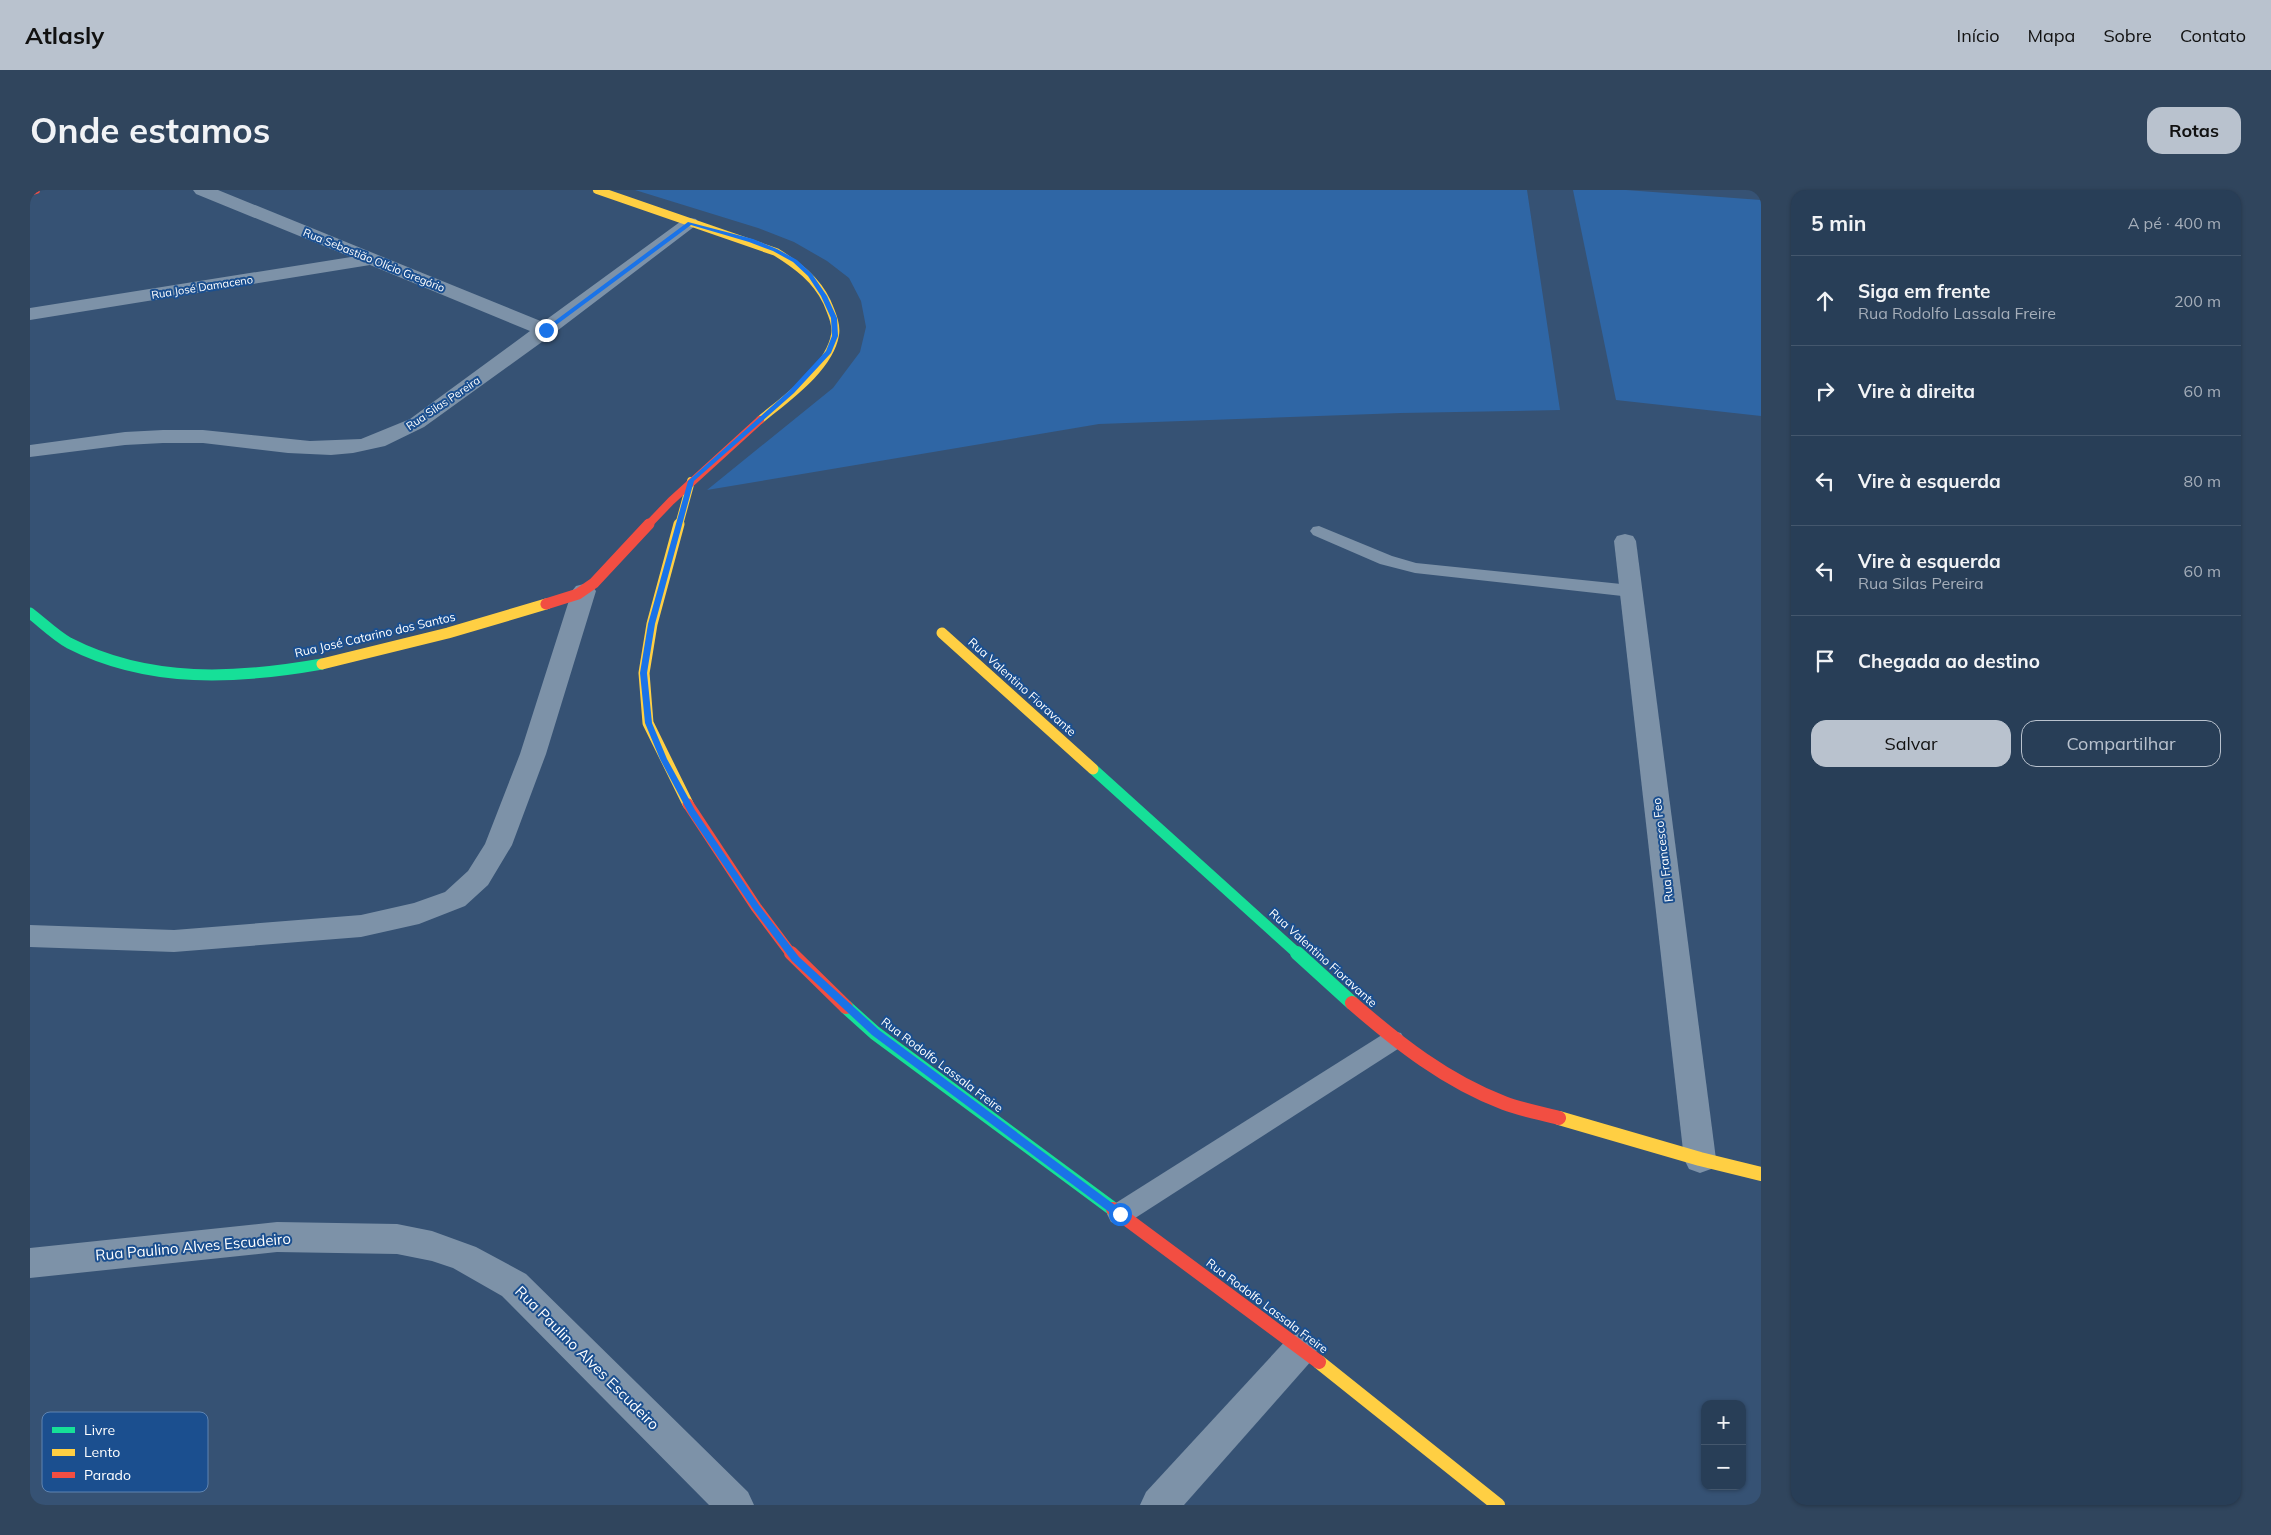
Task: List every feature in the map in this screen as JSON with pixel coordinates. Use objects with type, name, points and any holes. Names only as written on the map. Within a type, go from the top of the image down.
[{"type":"street","points":[[30,192],[36,190]]},
{"type":"street","name":"Rua Sebastião Olício Gregório","points":[[202,190],[546,330]]},
{"type":"street","name":"Rua José Catarino dos Santos","points":[[30,612],[68,642],[128,667],[172,676],[225,678],[275,672],[378,651],[498,620],[584,591],[691,481],[792,392],[829,352],[835,336],[834,318],[824,296],[810,275],[795,261],[751,240],[690,223],[596,190]]},
{"type":"street","name":"Rua Silas Pereira","points":[[30,451],[154,437],[184,436],[306,448],[354,447],[378,441],[417,424],[690,223]]},
{"type":"street","name":"Rua José Damaceno","points":[[30,314],[374,259]]},
{"type":"street","name":"Rua Rodolfo Lassala Freire","points":[[691,481],[652,624],[644,673],[648,723],[664,759],[692,812],[756,907],[796,959],[875,1033],[1301,1348],[1498,1505]]},
{"type":"street","name":"Rua Francesco Feo","points":[[1625,541],[1700,1159]]},
{"type":"street","points":[[30,936],[174,942],[361,926],[419,913],[454,899],[478,878],[498,845],[532,754],[584,591]]},
{"type":"street","name":"Rua Valentino Fioravante","points":[[942,633],[1393,1040],[1450,1078],[1505,1103],[1700,1159],[1761,1174]]},
{"type":"street","name":"Rua Paulino Alves Escudeiro","points":[[30,1263],[277,1237],[397,1239],[432,1246],[464,1257],[514,1285],[735,1505]]},
{"type":"street","points":[[1159,1505],[1301,1348]]},
{"type":"lane","points":[[1320,531],[1386,560],[1415,568],[1631,590]]},
{"type":"lane","points":[[1120,1214],[1393,1040]]},
{"type":"shaded area","points":[[635,190],[1527,190],[1560,410],[1401,413],[1099,424],[707,490],[833,388],[860,352],[866,327],[861,301],[849,278],[827,261],[794,242],[758,228]]},
{"type":"shaded area","points":[[1573,190],[1626,190],[1761,200],[1761,416],[1616,400]]},
{"type":"traffic: fast","points":[[30,613],[65,640],[100,657],[162,673],[226,676],[258,674],[322,664]]},
{"type":"traffic: fast","points":[[1093,769],[1352,1003]]},
{"type":"traffic: fast","points":[[846,1007],[875,1033],[1113,1209]]},
{"type":"traffic: slow","points":[[597,190],[776,252],[800,268],[819,288],[828,305],[834,323],[835,335],[832,347],[816,371],[760,420]]},
{"type":"traffic: slow","points":[[688,804],[648,723],[644,673],[652,624],[691,481]]},
{"type":"traffic: slow","points":[[322,664],[448,633],[546,604]]},
{"type":"traffic: slow","points":[[942,633],[1093,769]]},
{"type":"traffic: slow","points":[[1559,1118],[1700,1159],[1761,1174]]},
{"type":"traffic: slow","points":[[1319,1362],[1498,1505]]},
{"type":"traffic: jam","points":[[30,192],[36,190]]},
{"type":"traffic: jam","points":[[546,604],[578,594],[594,583],[671,501],[760,420]]},
{"type":"traffic: jam","points":[[688,804],[756,907],[795,959],[846,1007]]},
{"type":"traffic: jam","points":[[1352,1003],[1405,1047],[1461,1083],[1504,1103],[1559,1118]]},
{"type":"traffic: jam","points":[[1113,1209],[1319,1362]]},
{"type":"route","points":[[546,330],[690,223],[751,240],[775,250],[795,261],[810,275],[824,296],[834,318],[835,336],[829,352],[792,392],[691,481],[652,624],[644,673],[648,723],[664,759],[692,812],[756,907],[796,959],[875,1033],[1120,1214]]}]
